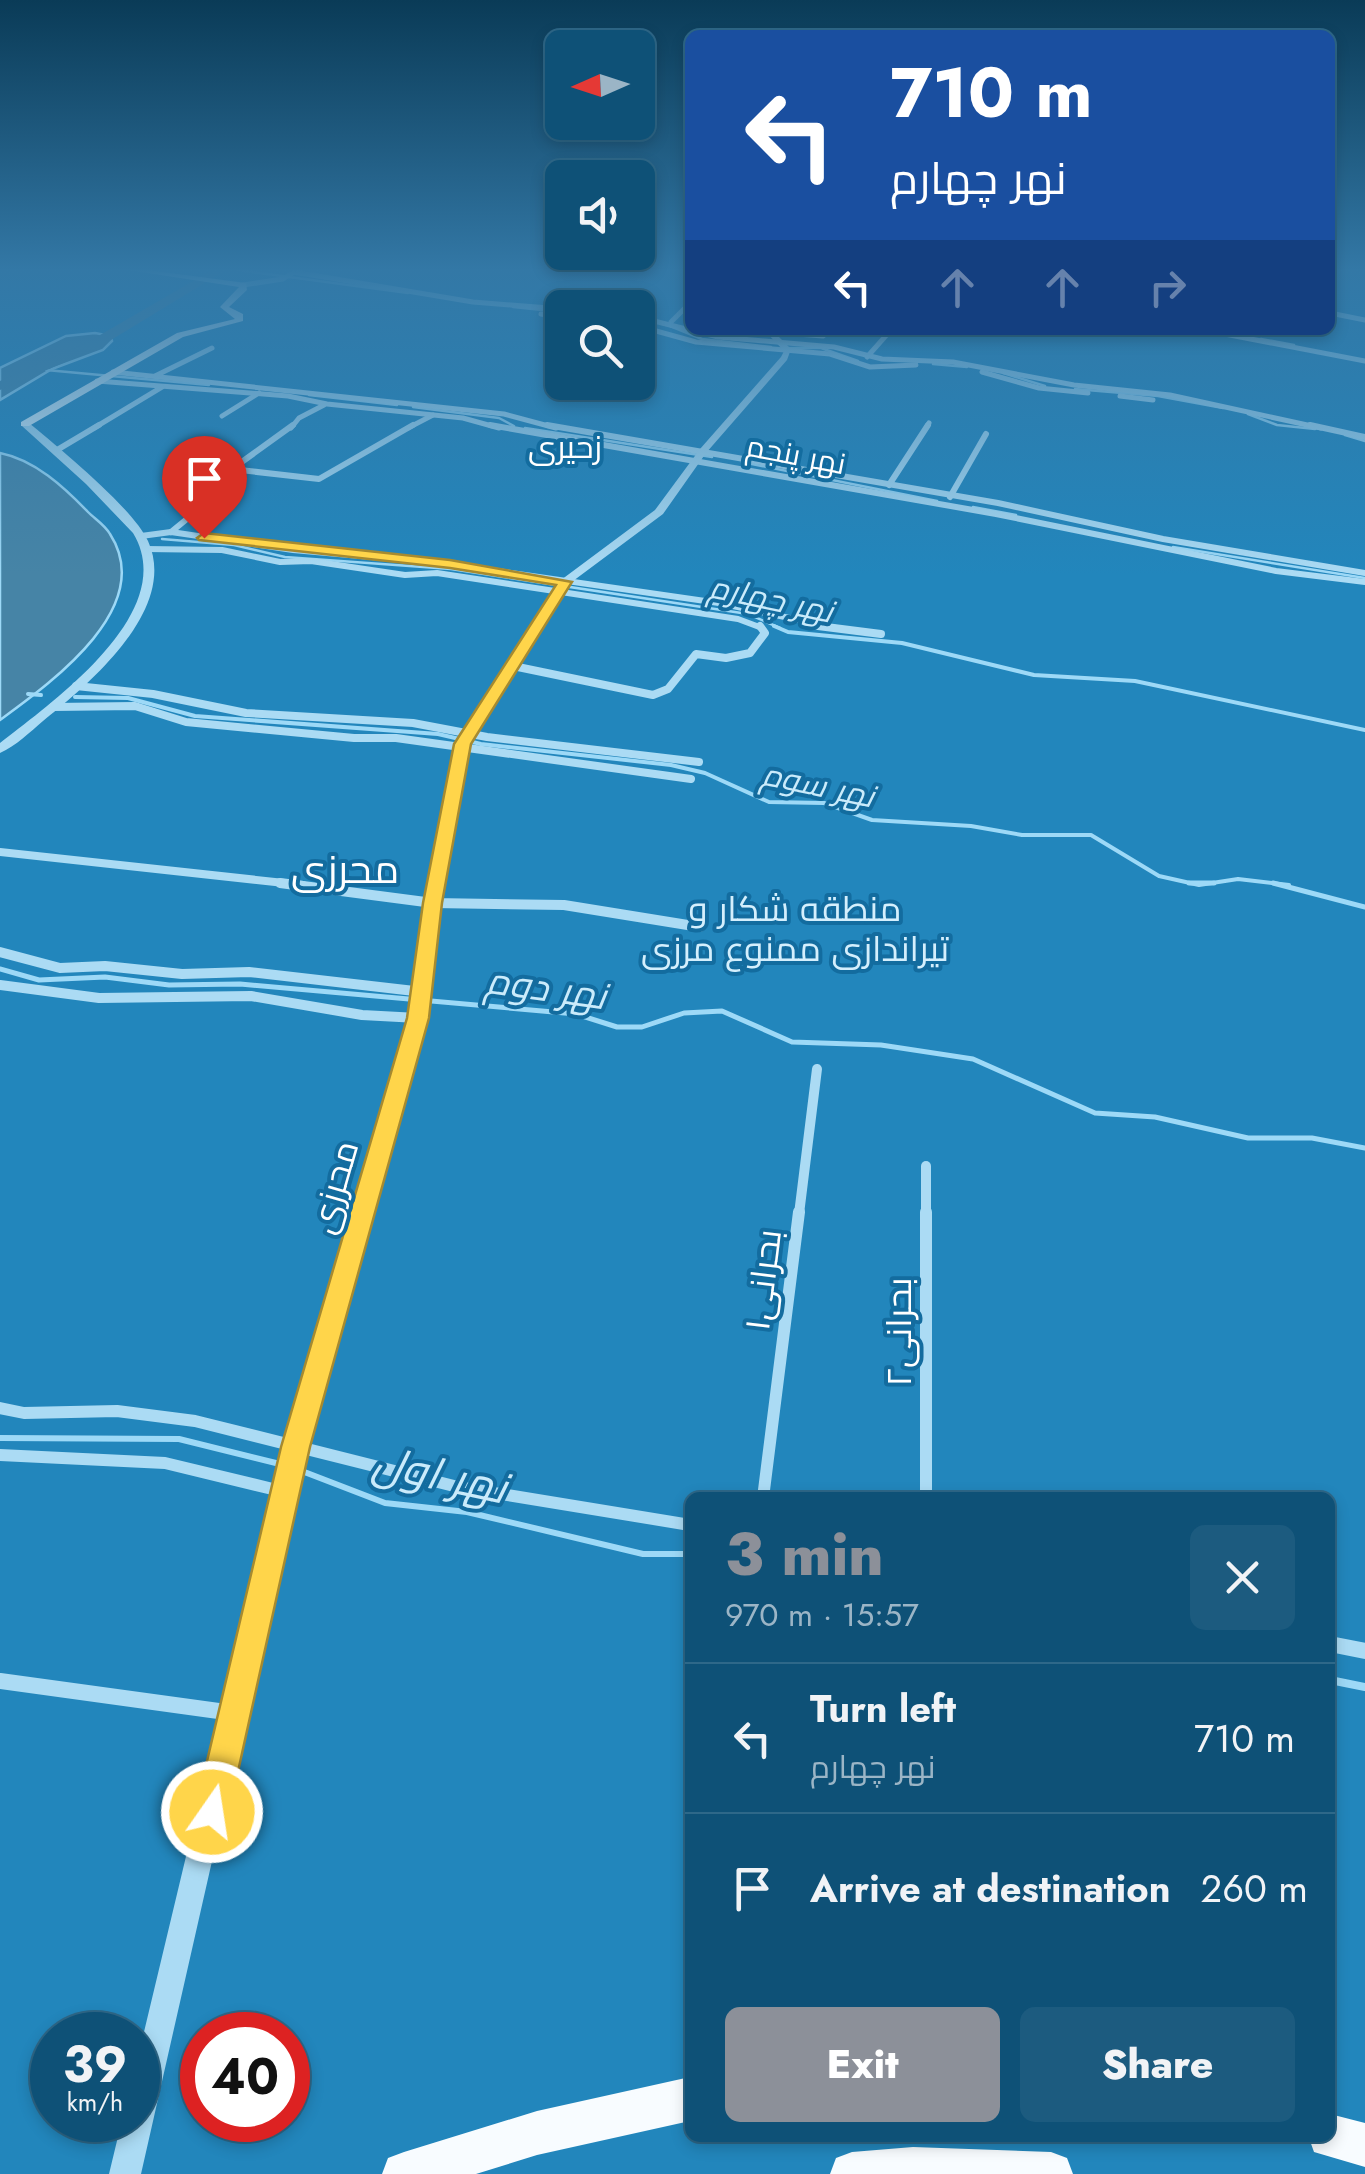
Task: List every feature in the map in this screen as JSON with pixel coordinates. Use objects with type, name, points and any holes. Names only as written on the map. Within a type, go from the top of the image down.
[{"type":"main road","points":[[25,424],[114,371]]},
{"type":"main road","points":[[404,2174],[537,2133],[685,2100]]},
{"type":"main road","points":[[1335,2137],[1365,2145]]},
{"type":"main road","points":[[852,2174],[1051,2174]]},
{"type":"street","points":[[154,376],[163,371]]},
{"type":"street","name":"محرزی","points":[[126,2174],[291,1468],[421,1004],[432,903],[465,740],[562,588],[659,512],[766,371]]},
{"type":"street","points":[[970,371],[1039,388],[1153,400]]},
{"type":"street","points":[[1003,371],[1074,385],[1170,396],[1365,437]]},
{"type":"street","name":"نهر پنجم","points":[[106,376],[154,376],[170,382],[433,415],[700,455],[889,485],[1365,573]]},
{"type":"street","name":"نهر پنجم","points":[[106,376],[474,409],[1143,546],[1276,571],[1365,582]]},
{"type":"street","points":[[57,450],[170,382]]},
{"type":"street","points":[[222,416],[259,393]]},
{"type":"street","points":[[143,542],[171,532],[194,514],[231,469],[300,418],[327,404]]},
{"type":"street","points":[[231,469],[320,478],[433,415]]},
{"type":"street","points":[[889,485],[929,422]]},
{"type":"street","points":[[0,749],[53,707],[100,662],[141,610],[147,595],[143,542],[57,450],[25,424]]},
{"type":"street","points":[[950,496],[986,434]]},
{"type":"street","points":[[171,532],[293,550],[450,564],[738,619],[761,626],[765,633],[750,653],[726,658],[696,654],[668,689],[653,695],[513,666]]},
{"type":"street","points":[[143,542],[404,576],[437,573],[734,605],[819,626],[881,634]]},
{"type":"street","points":[[76,686],[153,694],[246,713],[413,723],[465,740],[691,779]]},
{"type":"street","points":[[53,707],[135,706],[186,722],[354,738],[465,740],[700,762]]},
{"type":"street","points":[[0,852],[319,886],[432,903],[564,906],[700,927]]},
{"type":"street","points":[[0,952],[60,968],[105,966],[182,974],[249,972],[421,1004]]},
{"type":"street","points":[[0,985],[100,998],[251,996],[362,1015],[421,1004]]},
{"type":"street","name":"بحرانی۱","points":[[764,1492],[816,1069]]},
{"type":"street","name":"بحرانی۲","points":[[926,1166],[926,1492]]},
{"type":"street","points":[[0,1408],[24,1413],[136,1414],[195,1422],[291,1468],[458,1487],[685,1524]]},
{"type":"street","points":[[0,1455],[33,1460],[128,1460],[242,1479],[291,1468]]},
{"type":"street","points":[[1335,1645],[1365,1651]]},
{"type":"street","points":[[0,1681],[234,1713]]},
{"type":"green space","name":"منطقه شکار و تیراندازی ممنوع مرزی","points":[[0,371],[545,371],[545,400],[655,400],[655,371],[1365,371],[1365,2174],[0,2174]]},
{"type":"shaded area","points":[[0,371],[48,371],[0,400]]},
{"type":"shaded area","points":[[0,453],[37,468],[69,493],[108,531],[121,561],[120,589],[110,615],[92,640],[46,685],[0,720]]},
{"type":"waterway","points":[[0,386],[33,371]]},
{"type":"waterway","points":[[62,371],[209,385]]},
{"type":"waterway","points":[[1003,373],[1045,386]]},
{"type":"waterway","points":[[1075,389],[1158,396],[1223,408]]},
{"type":"waterway","points":[[309,395],[397,405]]},
{"type":"waterway","points":[[413,407],[499,418],[514,426]]},
{"type":"waterway","points":[[1248,414],[1277,425],[1315,429]]},
{"type":"waterway","points":[[525,428],[712,457]]},
{"type":"waterway","points":[[1345,435],[1365,441]]},
{"type":"waterway","points":[[742,462],[937,501]]},
{"type":"waterway","points":[[973,507],[1016,515]]},
{"type":"waterway","name":"نهر چهارم","points":[[162,539],[234,545],[285,557],[451,569],[748,614],[780,628]]},
{"type":"waterway","points":[[1173,547],[1365,578]]},
{"type":"waterway","name":"نهر چهارم","points":[[774,626],[788,632],[902,643],[1034,675],[1135,681],[1365,730]]},
{"type":"waterway","points":[[28,694],[41,695]]},
{"type":"waterway","name":"نهر سوم","points":[[75,697],[128,698],[195,716],[438,734],[481,744],[671,765],[705,773],[769,802],[824,803],[872,820],[971,826],[1022,835],[1091,835],[1159,876],[1190,883]]},
{"type":"waterway","name":"نهر سوم","points":[[1212,883],[1238,879],[1274,883]]},
{"type":"waterway","name":"نهر سوم","points":[[1190,883],[1212,883]]},
{"type":"waterway","name":"نهر سوم","points":[[1190,883],[1212,883]]},
{"type":"waterway","name":"نهر سوم","points":[[1274,883],[1289,885]]},
{"type":"waterway","name":"نهر سوم","points":[[1274,883],[1365,907]]},
{"type":"waterway","name":"نهر دوم","points":[[0,969],[39,980],[105,977],[169,985],[240,984],[576,1014],[617,1027],[642,1027],[684,1013],[722,1011],[792,1042],[881,1045],[973,1059],[1095,1113],[1155,1117],[1248,1138],[1312,1138],[1365,1148]]},
{"type":"waterway","name":"نهر اول","points":[[0,1438],[179,1439],[284,1465]]},
{"type":"waterway","name":"نهر اول","points":[[294,1468],[385,1503],[467,1512],[643,1554],[685,1554]]},
{"type":"waterway","name":"نهر اول","points":[[1335,1681],[1365,1687]]},
{"type":"district","name":"زحیری","points":[[565,447]]},
{"type":"district","name":"محرزی","points":[[345,869]]},
{"type":"route","points":[[204,538],[400,562],[450,564],[565,582],[463,744],[432,903],[418,1018],[296,1447],[212,1812]]}]
